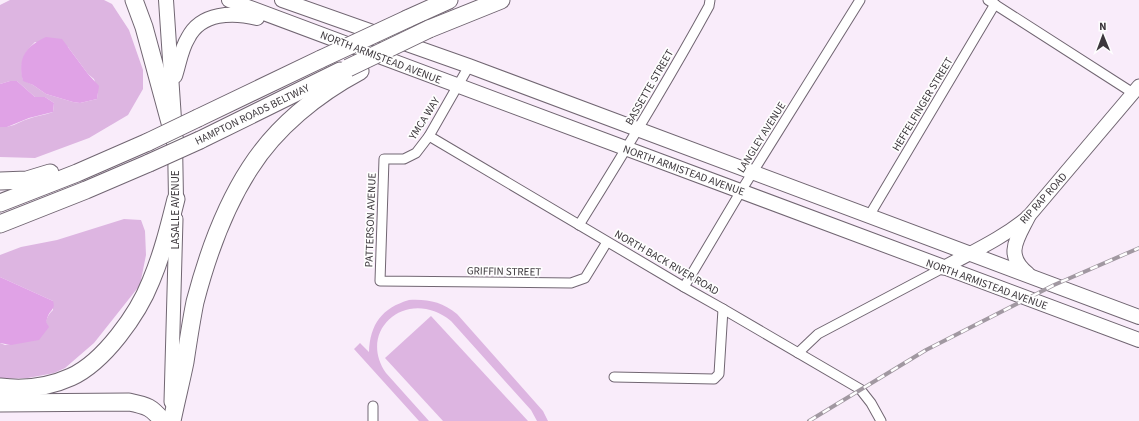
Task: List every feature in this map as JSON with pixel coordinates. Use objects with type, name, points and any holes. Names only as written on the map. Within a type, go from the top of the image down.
[{"type":"highway","points":[[134,0],[144,27],[175,141]]},
{"type":"highway","name":"HAMPTON ROADS BELTWAY","points":[[0,203],[77,173],[197,114],[248,94],[449,0]]},
{"type":"highway","name":"HAMPTON ROADS BELTWAY","points":[[0,224],[150,163],[354,69],[394,45],[501,0]]},
{"type":"highway","points":[[171,421],[196,302],[208,260],[231,202],[250,167],[283,128],[298,113],[354,69]]},
{"type":"highway","points":[[0,181],[27,180],[42,176],[148,137]]},
{"type":"highway","points":[[0,387],[13,389],[55,384],[87,367],[102,353],[125,327],[151,282],[158,264],[176,199]]},
{"type":"highway","points":[[0,236],[62,200]]},
{"type":"highway","points":[[0,402],[129,402],[147,406],[155,411],[164,421]]},
{"type":"main road","name":"LASALLE AVENUE","points":[[166,0],[175,141],[176,199],[171,421]]},
{"type":"main road","name":"NORTH ARMISTEAD AVENUE","points":[[231,0],[943,268],[1139,340]]},
{"type":"main road","name":"NORTH ARMISTEAD AVENUE","points":[[282,0],[469,66],[1139,317]]},
{"type":"main road","points":[[172,84],[187,39],[191,32],[211,18],[229,14],[239,14],[294,24]]},
{"type":"main road","name":"RIP RAP ROAD","points":[[943,268],[1014,229],[1028,217],[1136,89]]},
{"type":"main road","points":[[1028,217],[1016,241],[1014,255],[1020,268],[1033,278]]},
{"type":"street","name":"BASSETTE STREET","points":[[579,226],[690,41],[709,6],[710,0]]},
{"type":"street","name":"LANGLEY AVENUE","points":[[684,287],[741,191],[860,0]]},
{"type":"street","points":[[992,2],[1136,89]]},
{"type":"street","name":"HEFFELFINGER STREET","points":[[869,216],[992,2]]},
{"type":"street","name":"YMCA WAY","points":[[384,159],[404,159],[416,153],[429,136],[469,66]]},
{"type":"street","name":"NORTH BACK RIVER ROAD","points":[[429,136],[579,226],[723,308],[860,389],[871,403],[881,421]]},
{"type":"street","name":"PATTERSON AVENUE","points":[[380,281],[384,159]]},
{"type":"street","name":"GRIFFIN STREET","points":[[380,281],[570,284],[585,278],[607,242]]},
{"type":"street","name":"RIP RAP ROAD","points":[[798,353],[818,334],[943,268]]},
{"type":"street","points":[[614,377],[714,379],[719,374],[723,308]]},
{"type":"street","points":[[373,406],[373,421]]},
{"type":"shaded area","points":[[10,0],[104,0],[112,4],[129,30],[143,70],[143,89],[128,115],[89,138],[35,158],[0,157],[0,126],[8,127],[31,118],[53,112],[54,103],[45,97],[35,97],[17,81],[10,81],[0,84],[0,5]],"holes":[[[35,42],[68,47],[88,74],[94,79],[98,91],[97,99],[80,103],[73,102],[46,94],[23,80],[23,59]]]},
{"type":"shaded area","points":[[46,37],[62,39],[88,74],[99,86],[97,99],[80,103],[73,102],[46,94],[33,85],[23,81],[21,73],[22,59],[33,44]]},
{"type":"shaded area","points":[[10,81],[17,81],[35,97],[45,97],[54,103],[53,112],[29,118],[7,127],[0,127],[0,84]]},
{"type":"shaded area","points":[[124,219],[141,220],[145,231],[146,255],[140,285],[94,343],[65,368],[54,373],[28,378],[0,379],[0,343],[5,345],[39,339],[43,332],[46,320],[53,310],[53,301],[0,277],[0,255],[21,247],[57,240]]},
{"type":"shaded area","points":[[0,277],[53,301],[53,308],[46,322],[49,327],[39,340],[11,345],[0,343]]},
{"type":"shaded area","points":[[409,300],[434,302],[457,314],[543,411],[548,421],[537,421],[531,410],[451,321],[435,311],[418,308],[404,311],[391,318],[382,328],[377,342],[378,357],[386,373],[429,421],[419,421],[354,349],[360,343],[369,352],[372,333],[379,318],[400,303]]},
{"type":"shaded area","points":[[431,316],[528,421],[443,421],[385,358]]},
{"type":"railway","points":[[809,421],[926,350],[1054,285],[1139,248]]}]
